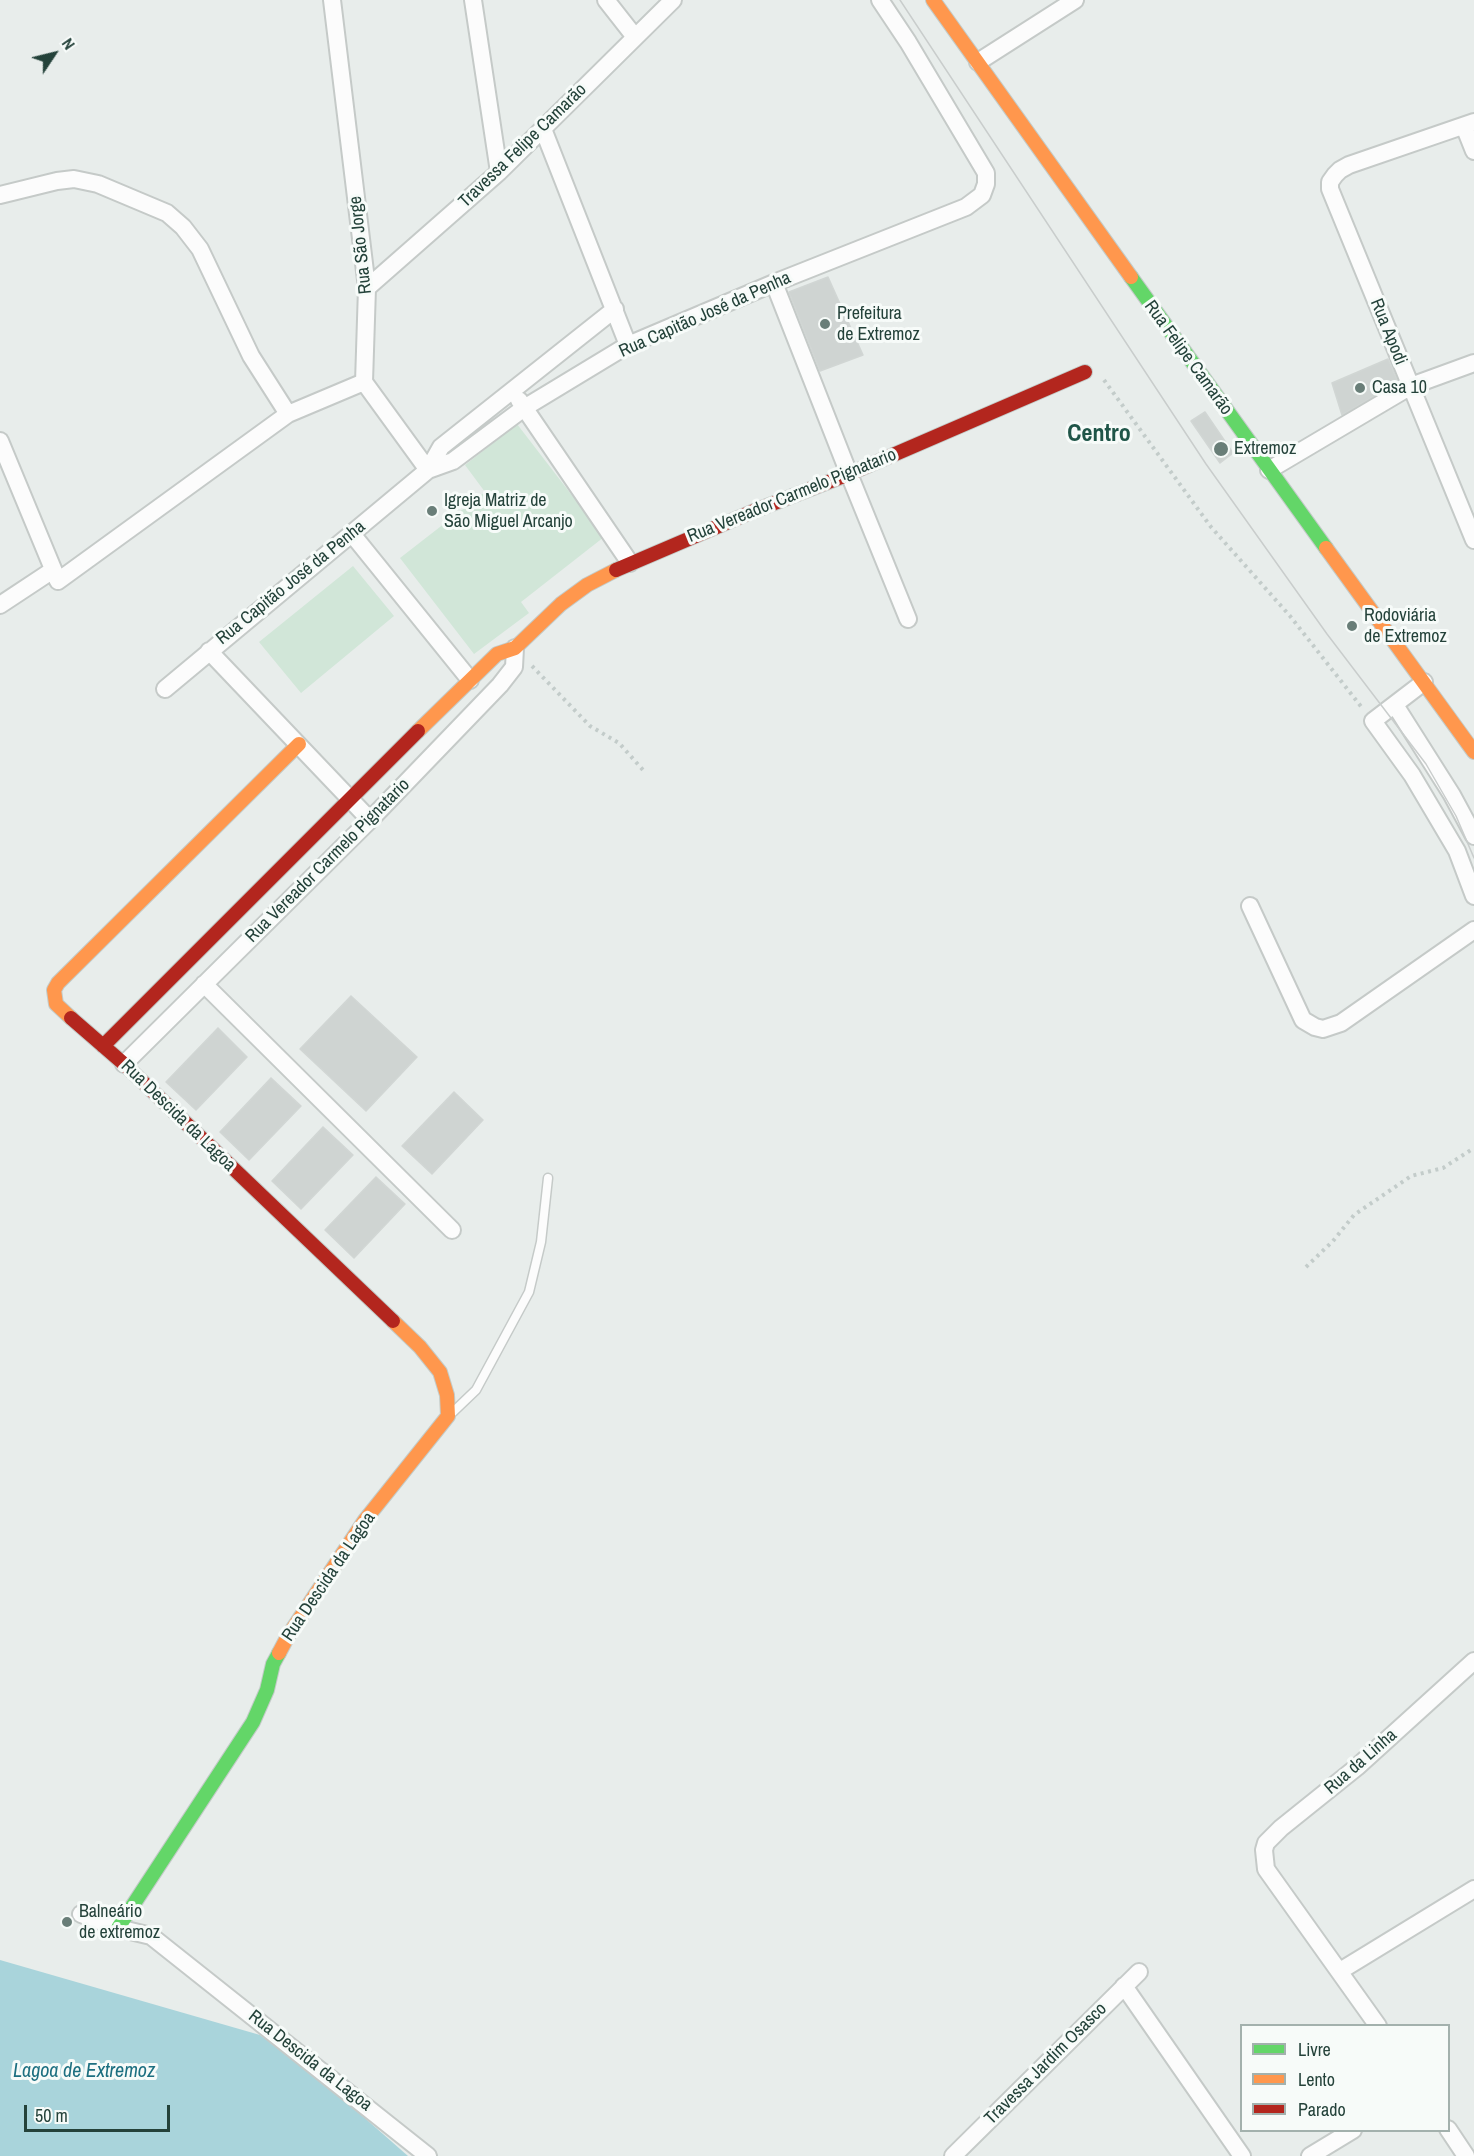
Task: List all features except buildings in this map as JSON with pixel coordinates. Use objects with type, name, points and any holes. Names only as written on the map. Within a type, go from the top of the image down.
[{"type":"street","name":"Rua São Jorge","points":[[332,0],[367,288],[364,382]]},
{"type":"street","points":[[473,0],[499,172]]},
{"type":"street","points":[[606,0],[635,37]]},
{"type":"street","name":"Travessa Felipe Camarão","points":[[367,288],[499,172],[674,0]]},
{"type":"street","name":"Rua Capitão José da Penha","points":[[165,689],[428,470],[453,461],[524,408],[628,345],[966,207],[982,195],[986,184],[986,173],[908,42],[880,0]]},
{"type":"street","name":"Rua Felipe Camarão","points":[[933,0],[1269,470],[1472,744]]},
{"type":"street","points":[[978,62],[1075,0]]},
{"type":"street","points":[[1469,124],[1474,151]]},
{"type":"street","name":"Rua Apodi","points":[[1469,124],[1349,165],[1335,175],[1330,182],[1330,189],[1474,540]]},
{"type":"street","points":[[543,129],[628,345]]},
{"type":"street","points":[[0,195],[74,179],[98,183],[167,213],[183,227],[200,249],[251,356],[288,414]]},
{"type":"street","points":[[774,284],[909,619]]},
{"type":"street","name":"Rua Capitão José da Penha","points":[[428,470],[441,447],[615,309]]},
{"type":"street","points":[[1269,470],[1411,386],[1474,363]]},
{"type":"street","name":"Rua Vereador Carmelo Pignatario","points":[[103,1047],[349,798],[497,654],[515,648],[561,604],[586,585],[630,563],[849,474],[1085,372]]},
{"type":"street","points":[[0,441],[58,581],[288,414],[364,382],[428,470]]},
{"type":"street","points":[[513,391],[630,563]]},
{"type":"street","points":[[352,534],[470,680]]},
{"type":"street","points":[[0,604],[53,570]]},
{"type":"street","name":"Rua Vereador Carmelo Pignatario","points":[[124,1064],[370,820],[500,685],[514,666],[515,648]]},
{"type":"street","points":[[209,651],[370,820]]},
{"type":"street","points":[[1424,682],[1373,721],[1412,776],[1452,843],[1474,896]]},
{"type":"street","points":[[1395,705],[1452,795],[1474,836]]},
{"type":"street","name":"Rua Descida da Lagoa","points":[[299,744],[58,983],[54,990],[56,1004],[124,1064],[420,1347],[440,1372],[447,1395],[448,1416],[365,1520],[288,1636],[273,1664],[267,1690],[253,1722],[118,1928],[151,1936],[428,2156]]},
{"type":"street","points":[[1250,906],[1303,1020],[1323,1029],[1341,1023],[1474,930]]},
{"type":"street","points":[[204,984],[452,1230]]},
{"type":"street","name":"Rua da Linha","points":[[1340,1971],[1266,1869],[1263,1856],[1266,1844],[1281,1828],[1357,1767],[1474,1661]]},
{"type":"street","points":[[1377,2024],[1340,1971],[1474,1889]]},
{"type":"street","points":[[81,1914],[118,1928]]},
{"type":"street","name":"Travessa Jardim Osasco","points":[[953,2156],[1139,1972]]},
{"type":"street","points":[[1124,1986],[1242,2156]]},
{"type":"street","points":[[1450,2131],[1466,2156]]},
{"type":"street","points":[[1310,2156],[1350,2132]]},
{"type":"lane","points":[[448,1416],[476,1390],[529,1292],[541,1242],[548,1178]]},
{"type":"path","points":[[1085,372],[1093,371],[1101,376],[1211,526],[1290,616],[1373,721]]},
{"type":"path","points":[[515,648],[590,726],[619,743],[643,770]]},
{"type":"path","points":[[1306,1267],[1334,1241],[1354,1215],[1411,1176],[1443,1168],[1474,1148]]},
{"type":"green space","points":[[517,424],[604,537],[521,602],[529,613],[474,654],[400,558],[485,492],[465,465]]},
{"type":"green space","points":[[353,566],[394,616],[301,693],[259,642]]},
{"type":"water","name":"Lagoa de Extremoz","points":[[0,1960],[260,2035],[325,2083],[408,2156],[0,2156]]},
{"type":"tram line","points":[[900,0],[1206,464],[1327,634],[1426,764],[1456,816],[1474,858]]},
{"type":"traffic: fast","points":[[1131,277],[1326,548]]},
{"type":"traffic: fast","points":[[118,1928],[253,1722],[267,1690],[273,1664],[279,1653]]},
{"type":"traffic: slow","points":[[933,0],[1131,277]]},
{"type":"traffic: slow","points":[[1326,548],[1474,752]]},
{"type":"traffic: slow","points":[[418,731],[497,654],[515,648],[561,604],[587,585],[616,570]]},
{"type":"traffic: slow","points":[[71,1018],[56,1004],[54,990],[58,983],[299,744]]},
{"type":"traffic: slow","points":[[279,1653],[365,1520],[448,1416],[447,1395],[440,1372],[420,1347],[393,1321]]},
{"type":"traffic: jam","points":[[616,570],[754,511],[849,474],[1085,372]]},
{"type":"traffic: jam","points":[[103,1046],[418,731]]},
{"type":"traffic: jam","points":[[71,1018],[124,1064],[393,1321]]},
{"type":"place","name":"Prefeitura de Extremoz","points":[[825,324]]},
{"type":"place","name":"Casa 10","points":[[1360,388]]},
{"type":"place","name":"Extremoz","points":[[1221,449]]},
{"type":"place","name":"Igreja Matriz de São Miguel Arcanjo","points":[[432,511]]},
{"type":"place","name":"Rodoviária de Extremoz","points":[[1352,626]]},
{"type":"place","name":"Balneário de extremoz","points":[[67,1922]]},
{"type":"district","name":"Centro","points":[[1099,435]]}]
